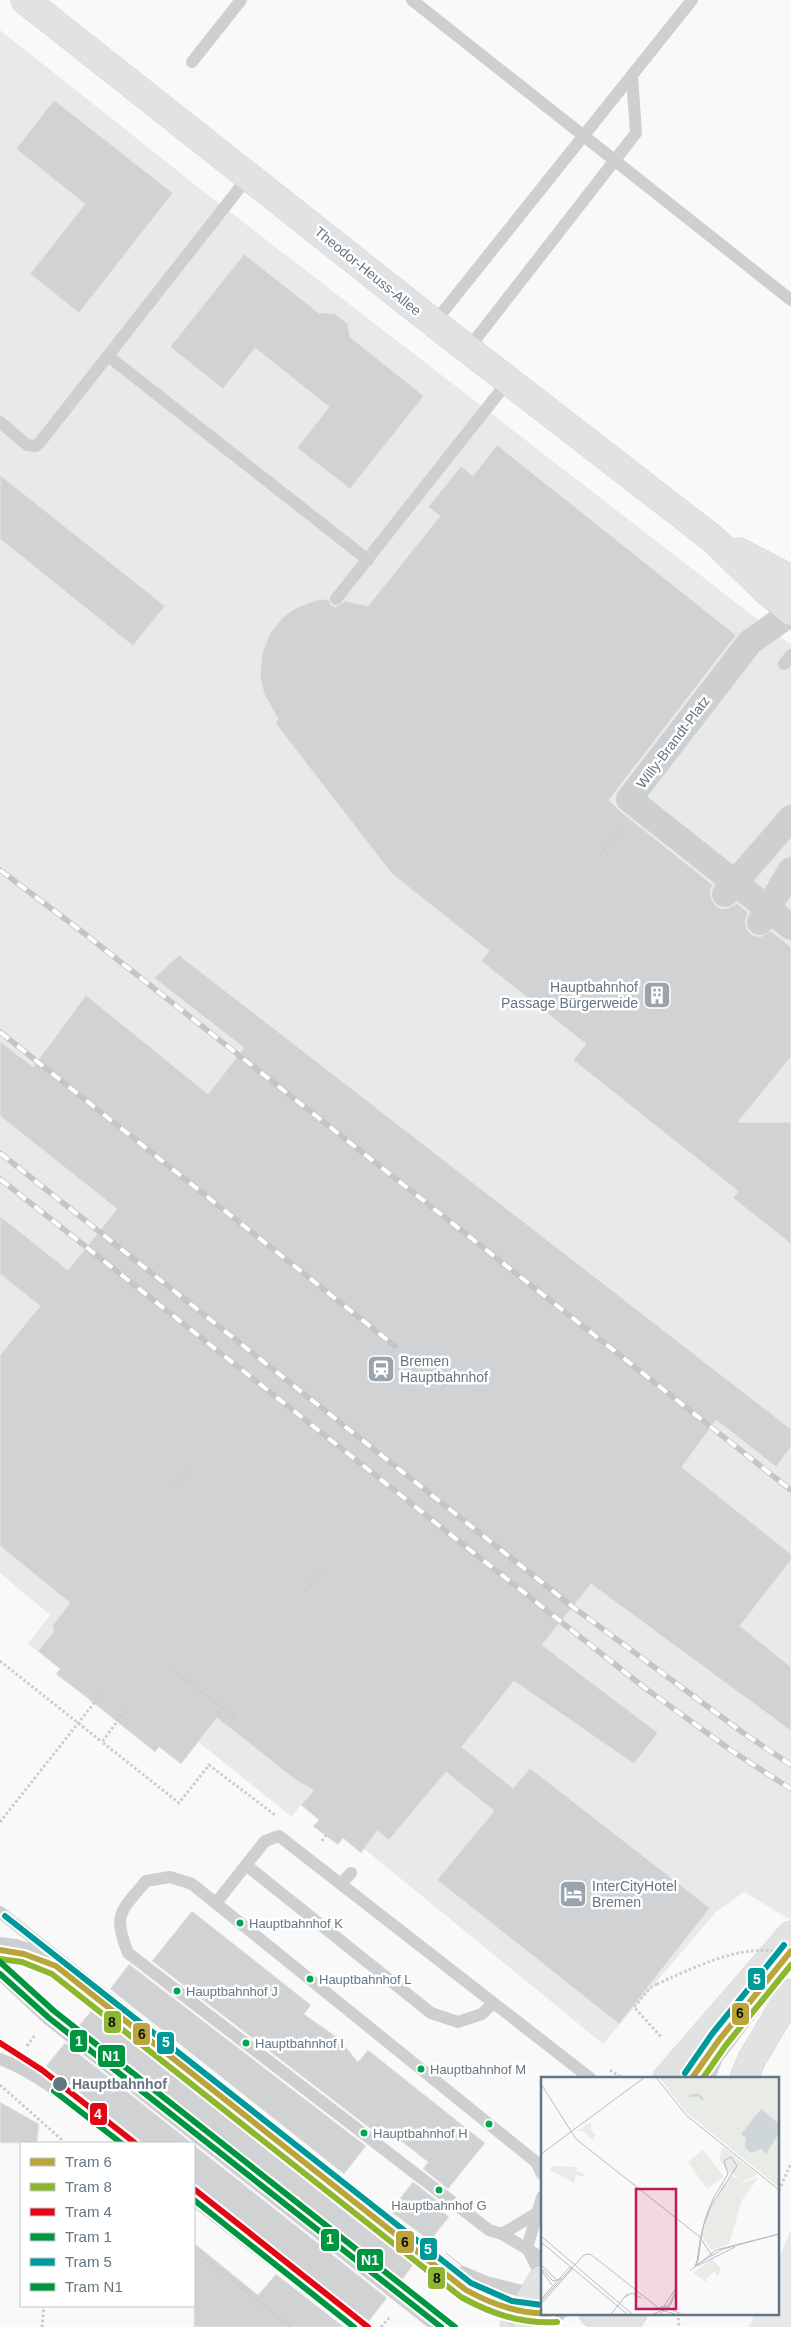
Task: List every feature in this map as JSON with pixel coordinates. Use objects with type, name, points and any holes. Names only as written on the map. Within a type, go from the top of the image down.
[{"type":"street","name":"Theodor-Heuss-Allee","points":[[25,0],[434,324],[713,539],[791,612]]},
{"type":"street","name":"Theodor-Heuss-Allee","points":[[713,539],[791,579]]},
{"type":"street","name":"Willy-Brandt-Platz","points":[[791,612],[750,642],[629,799],[764,916],[791,928]]},
{"type":"street","points":[[730,888],[791,818]]},
{"type":"street","points":[[764,916],[791,870]]},
{"type":"street","points":[[668,2077],[791,1935]]},
{"type":"street","points":[[744,2077],[752,2059],[791,1993]]},
{"type":"street","points":[[519,2325],[540,2286]]},
{"type":"street","points":[[593,2314],[612,2327]]},
{"type":"street","points":[[623,2327],[632,2314]]},
{"type":"lane","points":[[192,62],[241,0]]},
{"type":"lane","points":[[412,0],[791,300]]},
{"type":"lane","points":[[434,324],[692,0]]},
{"type":"lane","points":[[468,349],[616,162],[636,133],[632,76]]},
{"type":"lane","points":[[0,422],[27,444],[36,446],[42,441],[249,176]]},
{"type":"lane","points":[[108,356],[368,560]]},
{"type":"lane","points":[[336,599],[509,380]]},
{"type":"lane","points":[[216,1903],[265,1841],[279,1836],[342,1883],[589,2077]]},
{"type":"lane","points":[[246,1866],[430,2013],[458,2022],[482,2014],[493,2003]]},
{"type":"lane","points":[[342,1883],[350,1873]]},
{"type":"lane","points":[[541,2172],[536,2162],[192,1884],[170,1877],[146,1881],[120,1913],[120,1932],[128,1953],[489,2230],[502,2234],[541,2257]]},
{"type":"lane","points":[[0,1912],[447,2265],[519,2325]]},
{"type":"lane","points":[[0,1943],[26,1948],[58,1959]]},
{"type":"lane","points":[[709,2077],[717,2058],[791,1960]]},
{"type":"lane","points":[[0,1974],[48,2019],[438,2327]]},
{"type":"lane","points":[[0,2059],[13,2064],[45,2083],[121,2142]]},
{"type":"lane","points":[[447,2265],[486,2282],[540,2286],[528,2248],[541,2200]]},
{"type":"lane","points":[[195,2201],[357,2327]]},
{"type":"lane","points":[[502,2234],[537,2213]]},
{"type":"lane","points":[[545,2327],[560,2314]]},
{"type":"lane","points":[[592,2314],[592,2327]]},
{"type":"path","points":[[600,855],[622,828]]},
{"type":"path","points":[[173,1488],[190,1467]]},
{"type":"path","points":[[306,1592],[322,1571]]},
{"type":"path","points":[[0,1661],[179,1803],[209,1766],[270,1812]]},
{"type":"path","points":[[173,1670],[235,1718]]},
{"type":"path","points":[[0,1822],[102,1693]]},
{"type":"path","points":[[102,1742],[126,1711]]},
{"type":"path","points":[[662,2039],[634,2007],[650,1988],[705,1962],[733,1954],[757,1951],[785,1955],[791,1960]]},
{"type":"path","points":[[0,2085],[61,2141]]},
{"type":"path","points":[[778,2193],[791,2163]]},
{"type":"path","points":[[778,2184],[782,2186]]},
{"type":"path","points":[[195,2251],[291,2327]]},
{"type":"path","points":[[42,2327],[44,2307]]},
{"type":"path","points":[[678,2314],[679,2327]]},
{"type":"shaded area","points":[[0,30],[199,188],[791,645],[791,1920],[744,1892],[716,1912],[603,2044],[364,1849],[361,1853],[343,1835],[338,1845],[332,1841],[333,1839],[313,1827],[322,1818],[308,1808],[307,1810],[300,1805],[292,1817],[196,1740],[190,1745],[194,1748],[181,1764],[133,1723],[28,1644],[50,1615],[0,1573]]},
{"type":"shaded area","points":[[791,2231],[791,2327],[749,2327],[755,2314],[778,2314],[778,2260]]},
{"type":"building","points":[[54,100],[173,193],[79,313],[30,274],[85,204],[16,149]]},
{"type":"building","points":[[244,254],[319,313],[334,313],[348,324],[350,337],[424,396],[350,489],[297,448],[329,407],[255,348],[223,389],[170,347]]},
{"type":"building","points":[[497,445],[736,635],[609,800],[620,811],[713,885],[710,891],[711,898],[716,906],[722,909],[729,908],[737,903],[748,913],[745,922],[747,930],[752,935],[760,937],[771,931],[791,947],[791,1057],[738,1122],[791,1122],[791,1244],[733,1198],[738,1191],[573,1060],[586,1044],[481,961],[489,951],[392,874],[275,723],[278,719],[264,694],[260,675],[262,653],[270,633],[283,617],[296,608],[316,600],[328,599],[331,605],[335,607],[345,601],[368,606],[440,516],[428,507],[461,466],[473,476]]},
{"type":"building","points":[[0,475],[165,606],[133,646],[0,539]]},
{"type":"building","name":"Bremen Hauptbahnhof","points":[[179,955],[791,1429],[791,1447],[776,1467],[716,1420],[682,1467],[791,1554],[791,1560],[740,1626],[791,1667],[791,1731],[591,1584],[542,1645],[658,1733],[634,1764],[514,1681],[462,1747],[513,1788],[530,1768],[710,1908],[619,2024],[437,1880],[494,1811],[446,1772],[389,1840],[377,1831],[361,1853],[343,1838],[338,1845],[313,1826],[319,1820],[301,1805],[314,1790],[297,1781],[217,1718],[181,1764],[159,1747],[155,1752],[56,1674],[60,1669],[38,1651],[54,1631],[52,1626],[70,1603],[0,1546],[0,1355],[40,1306],[0,1274],[0,1216],[68,1270],[117,1209],[0,1116],[0,1041],[33,1067],[86,995],[208,1094],[244,1048],[154,978]]},
{"type":"building","points":[[192,1911],[311,2005],[304,2014],[338,2038],[358,2062],[368,2050],[485,2143],[448,2189],[423,2169],[428,2162],[382,2126],[376,2133],[152,1961]]},
{"type":"building","points":[[129,1964],[366,2146],[344,2174],[110,1989]]},
{"type":"building","points":[[99,2002],[334,2187],[330,2191],[377,2228],[380,2223],[420,2254],[398,2285],[75,2030]]},
{"type":"building","points":[[65,2043],[191,2142],[142,2142],[46,2066]]},
{"type":"building","points":[[0,2102],[39,2124],[37,2142],[0,2143]]},
{"type":"building","points":[[195,2146],[387,2298],[365,2326],[362,2321],[287,2262],[289,2259],[195,2184]]},
{"type":"building","points":[[413,2182],[438,2201],[435,2206],[449,2217],[430,2241],[390,2211]]},
{"type":"building","points":[[195,2244],[258,2295],[276,2274],[344,2327],[194,2327]]},
{"type":"tram line","name":"5","points":[[5,1916],[471,2283],[512,2301],[541,2305]]},
{"type":"tram line","name":"5","points":[[685,2073],[712,2034],[784,1945]]},
{"type":"tram line","name":"6","points":[[0,1950],[24,1954],[56,1966],[466,2290],[507,2308],[541,2313]]},
{"type":"tram line","name":"6","points":[[693,2077],[719,2040],[791,1951]]},
{"type":"tram line","name":"8","points":[[0,1959],[22,1962],[52,1974],[461,2297],[507,2317],[531,2321],[557,2322]]},
{"type":"tram line","name":"N1","points":[[0,1962],[54,2011],[455,2327]]},
{"type":"tram line","name":"8","points":[[704,2077],[726,2045],[791,1965]]},
{"type":"tram line","name":"1","points":[[0,1974],[49,2018],[441,2327]]},
{"type":"tram line","name":"4","points":[[0,2043],[42,2070],[134,2142]]},
{"type":"tram line","name":"1","points":[[54,2091],[120,2142]]},
{"type":"tram line","name":"4","points":[[195,2190],[368,2327]]},
{"type":"tram line","name":"1","points":[[195,2201],[354,2327]]},
{"type":"tram line","points":[[446,2253],[539,2327]]},
{"type":"tram line","points":[[466,2290],[514,2327]]},
{"type":"railway","points":[[0,870],[85,934],[791,1490]]},
{"type":"railway","points":[[0,1032],[395,1346]]},
{"type":"railway","points":[[0,1153],[573,1607],[742,1732],[791,1765]]},
{"type":"railway","points":[[0,1179],[645,1688],[732,1751],[791,1789]]},
{"type":"place","name":"Hauptbahnhof Passage Bürgerweide","points":[[657,995]]},
{"type":"place","name":"Bremen Hauptbahnhof","points":[[381,1369]]},
{"type":"place","name":"InterCityHotel Bremen","points":[[573,1894]]},
{"type":"place","name":"Hauptbahnhof K","points":[[240,1923]]},
{"type":"place","name":"Hauptbahnhof L","points":[[310,1979]]},
{"type":"place","name":"Hauptbahnhof J","points":[[177,1991]]},
{"type":"place","name":"Hauptbahnhof I","points":[[246,2043]]},
{"type":"place","name":"Hauptbahnhof M","points":[[421,2069]]},
{"type":"place","name":"Hauptbahnhof","points":[[60,2084]]},
{"type":"place","name":"Hauptbahnhof H","points":[[364,2133]]},
{"type":"place","name":"Hauptbahnhof G","points":[[439,2190]]}]
